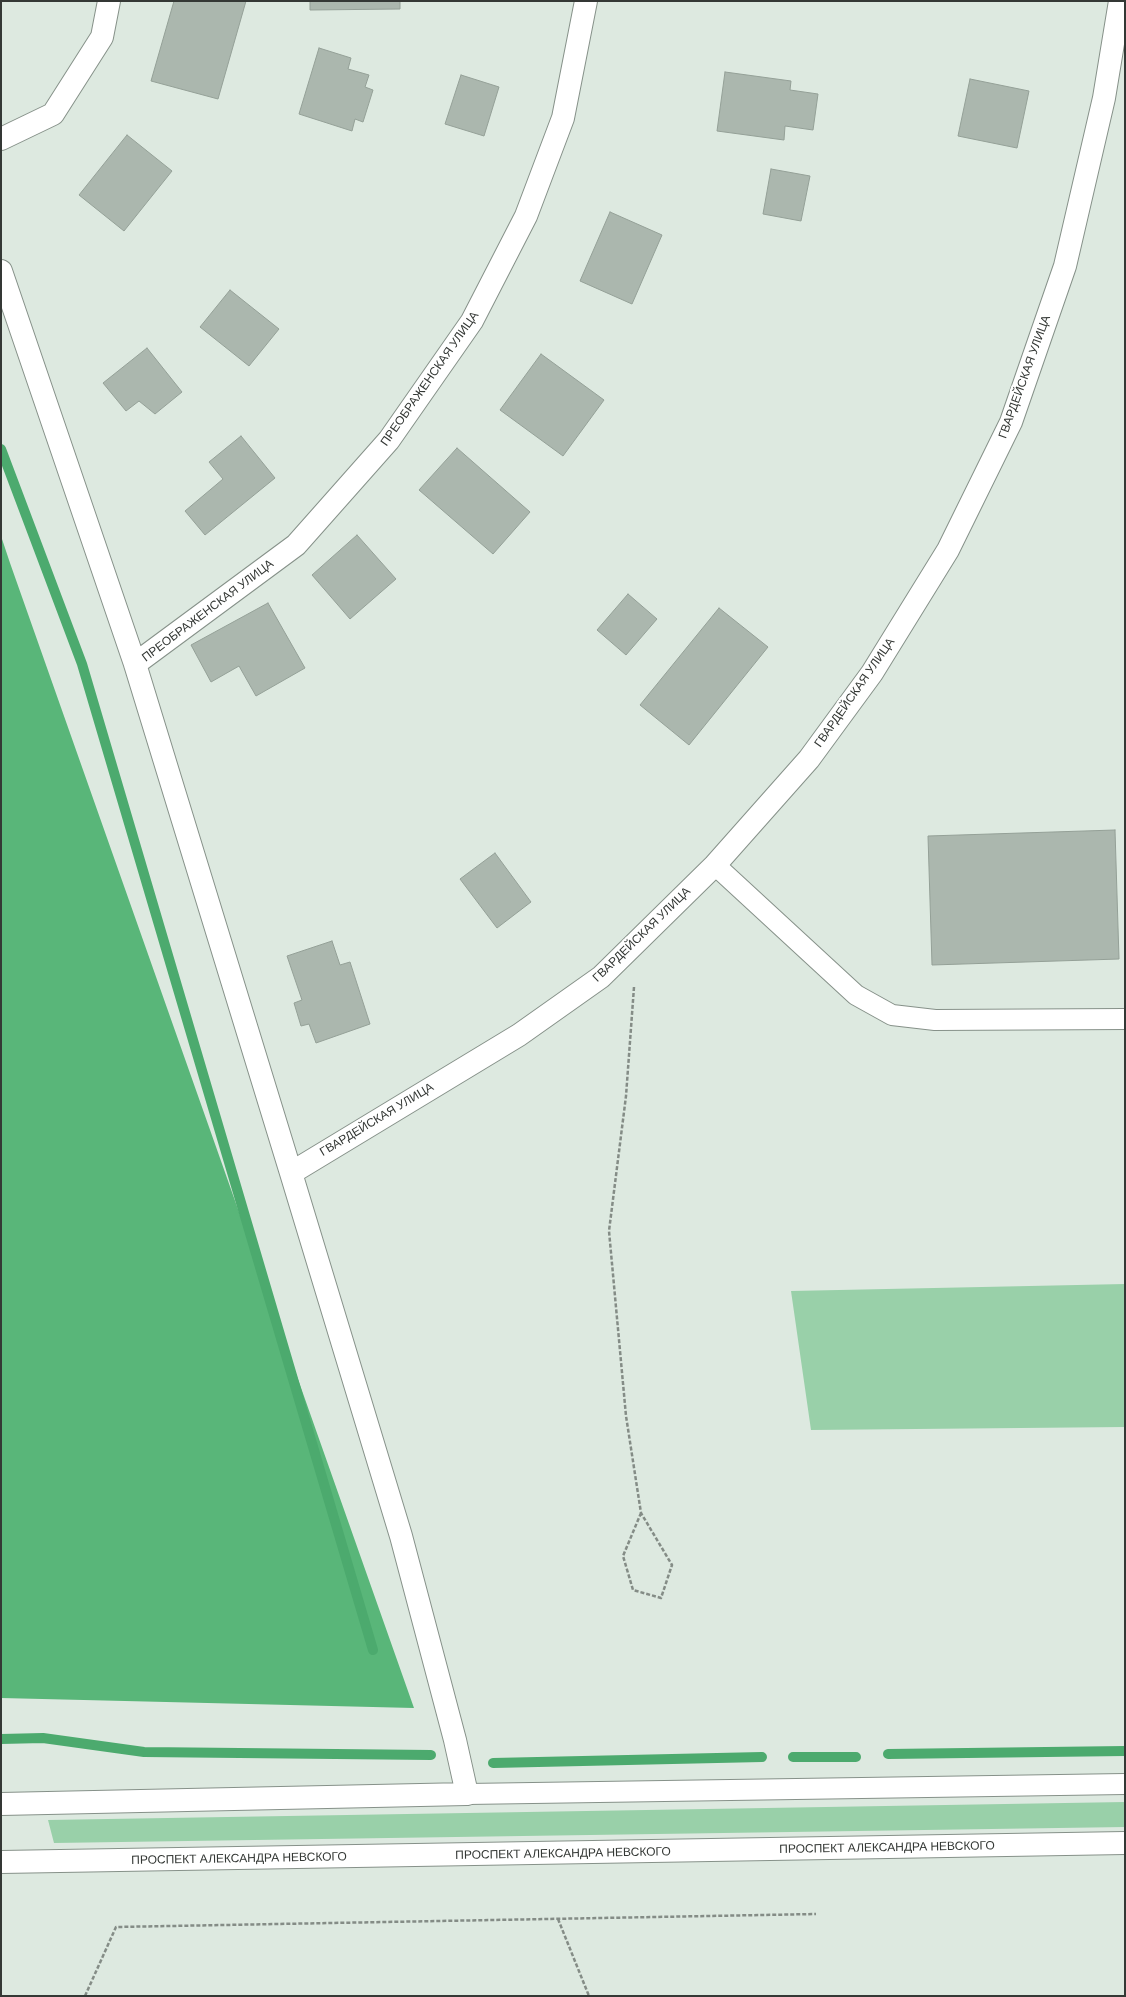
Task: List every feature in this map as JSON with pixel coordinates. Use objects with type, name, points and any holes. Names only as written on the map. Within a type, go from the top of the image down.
[{"type":"street","points":[[1,138],[53,114],[102,37],[109,1]]},
{"type":"street","name":"ПРЕОБРАЖЕНСКАЯ УЛИЦА","points":[[135,664],[296,545],[389,440],[472,321],[526,216],[563,118],[586,1]]},
{"type":"street","name":"ГВАРДЕЙСКАЯ УЛИЦА","points":[[291,1173],[519,1035],[601,977],[715,865],[809,759],[872,673],[948,550],[1012,422],[1066,266],[1104,98],[1120,1]]},
{"type":"street","points":[[1,271],[135,664],[291,1173],[401,1536],[455,1740],[467,1794],[1,1804]]},
{"type":"street","name":"ПРОСПЕКТ АЛЕКСАНДРА НЕВСКОГО","points":[[1,1862],[1125,1844]]},
{"type":"lane","points":[[715,865],[856,995],[892,1015],[935,1020],[1125,1019]]},
{"type":"lane","points":[[467,1794],[1125,1784]]},
{"type":"path","points":[[638,940],[626,1096],[609,1231],[626,1416],[641,1513],[672,1565],[661,1598],[633,1590],[623,1556],[641,1513]]},
{"type":"path","points":[[85,1996],[116,1927],[816,1914]]},
{"type":"path","points":[[558,1919],[589,1996]]},
{"type":"green space","points":[[1,536],[10,563],[414,1708],[1,1698]]},
{"type":"green space","points":[[1125,1284],[1125,1427],[811,1430],[791,1291]]},
{"type":"green space","points":[[1125,1802],[1125,1827],[54,1843],[48,1820]]},
{"type":"building","points":[[174,1],[246,1],[218,99],[151,81]]},
{"type":"building","points":[[310,1],[400,1],[400,9],[310,10]]},
{"type":"building","points":[[319,48],[351,58],[348,69],[369,75],[365,87],[373,90],[363,122],[355,119],[352,131],[299,114]]},
{"type":"building","points":[[725,72],[791,81],[790,90],[818,94],[813,130],[785,126],[784,140],[717,131]]},
{"type":"building","points":[[461,75],[499,87],[484,136],[445,124]]},
{"type":"building","points":[[970,79],[1029,91],[1017,148],[958,136]]},
{"type":"building","points":[[127,135],[172,171],[124,231],[79,195]]},
{"type":"building","points":[[771,169],[810,176],[801,221],[763,214]]},
{"type":"building","points":[[610,212],[662,235],[632,304],[580,281]]},
{"type":"building","points":[[230,290],[279,329],[249,366],[200,327]]},
{"type":"building","points":[[147,348],[182,392],[155,414],[139,401],[126,411],[103,383]]},
{"type":"building","points":[[541,354],[604,400],[563,456],[500,410]]},
{"type":"building","points":[[241,436],[275,478],[205,535],[185,511],[223,479],[209,462]]},
{"type":"building","points":[[457,448],[530,512],[493,554],[419,490]]},
{"type":"building","points":[[357,535],[396,579],[350,619],[312,575]]},
{"type":"building","points":[[628,594],[657,619],[626,655],[597,630]]},
{"type":"building","points":[[268,603],[305,668],[256,696],[239,666],[211,682],[191,645]]},
{"type":"building","points":[[719,608],[768,647],[689,745],[640,705]]},
{"type":"building","points":[[1115,830],[1119,959],[932,965],[928,836]]},
{"type":"building","points":[[495,853],[531,902],[497,928],[460,879]]},
{"type":"building","points":[[332,941],[340,965],[350,962],[370,1024],[316,1043],[309,1024],[301,1026],[294,1003],[302,1000],[287,956]]},
{"type":"waterway","points":[[1,449],[82,664],[373,1650]]},
{"type":"waterway","points":[[1,1739],[43,1738],[144,1752],[431,1755]]},
{"type":"waterway","points":[[888,1754],[1125,1751]]},
{"type":"waterway","points":[[493,1763],[762,1757]]},
{"type":"waterway","points":[[793,1757],[856,1757]]}]
